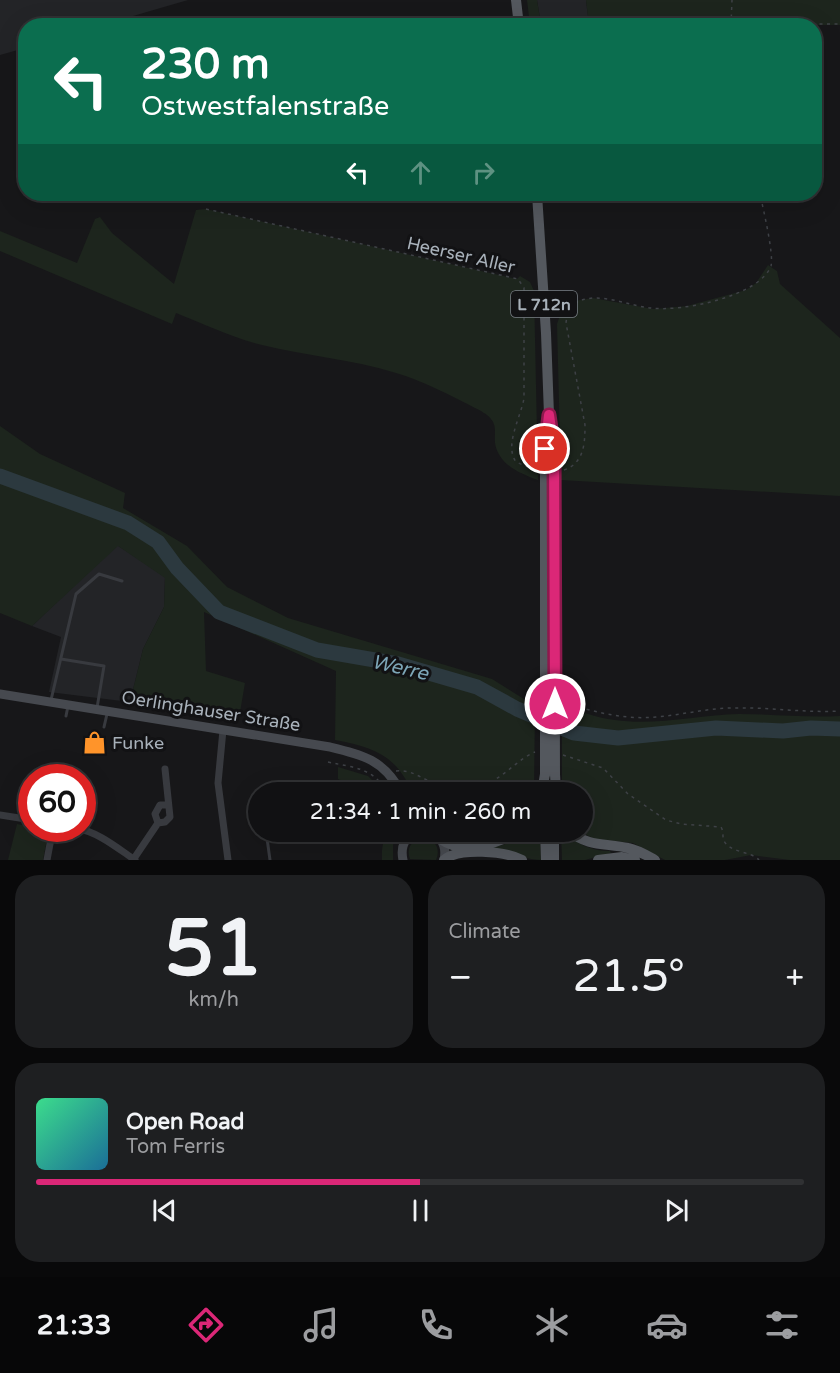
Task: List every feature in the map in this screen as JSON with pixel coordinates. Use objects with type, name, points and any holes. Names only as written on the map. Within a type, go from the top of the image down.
[{"type":"main road","points":[[516,0],[518,18]]},
{"type":"main road","name":"L 712n","points":[[537,201],[546,333],[550,449],[550,774],[552,782]]},
{"type":"main road","name":"Oerlinghauser Straße","points":[[0,694],[355,753],[368,758],[390,773],[395,782]]},
{"type":"main road","name":"L 712n","points":[[547,782],[550,774]]},
{"type":"main road","points":[[403,860],[405,842]]},
{"type":"main road","points":[[443,842],[445,847],[444,860]]},
{"type":"main road","points":[[447,842],[457,846],[494,842]]},
{"type":"main road","points":[[545,842],[546,860]]},
{"type":"main road","points":[[554,842],[554,860]]},
{"type":"main road","points":[[587,842],[626,847],[655,860]]},
{"type":"main road","points":[[444,860],[455,854],[496,852],[512,855],[522,860]]},
{"type":"main road","points":[[598,860],[622,857],[635,860]]},
{"type":"street","points":[[224,730],[218,783],[228,860]]},
{"type":"street","points":[[96,834],[134,860],[158,823],[165,822],[170,817],[165,770]]},
{"type":"street","points":[[158,823],[155,814],[160,806],[168,805]]},
{"type":"street","points":[[0,815],[18,818]]},
{"type":"street","points":[[47,860],[50,842]]},
{"type":"lane","points":[[51,702],[76,594],[99,574],[122,581]]},
{"type":"lane","points":[[61,659],[104,666],[97,710]]},
{"type":"lane","points":[[66,716],[69,705]]},
{"type":"lane","points":[[104,727],[107,711]]},
{"type":"lane","points":[[268,842],[270,860]]},
{"type":"path","points":[[731,18],[732,0]]},
{"type":"path","points":[[822,24],[840,24]]},
{"type":"path","points":[[559,472],[570,468],[582,455],[585,440],[585,425],[567,323],[568,313],[573,305],[592,298],[653,309],[669,308],[712,301],[746,290],[764,275],[771,262],[761,201]]},
{"type":"path","name":"Heerser Aller","points":[[206,209],[518,279],[522,282],[524,288],[524,398],[511,450],[516,462],[540,471]]},
{"type":"path","points":[[564,702],[612,716],[654,718],[716,708],[840,711]]},
{"type":"path","points":[[390,773],[406,770],[436,782],[462,786],[483,785],[495,780],[524,757],[541,751]]},
{"type":"path","points":[[561,754],[603,768],[628,794],[666,820],[681,824],[721,827],[725,843],[736,850],[754,855],[759,860]]},
{"type":"path","points":[[328,762],[365,770],[381,782]]},
{"type":"shaded area","points":[[0,0],[188,0],[126,18],[18,18],[18,50],[0,55]]},
{"type":"shaded area","points":[[527,0],[537,0],[540,18],[529,18]]},
{"type":"shaded area","points":[[537,0],[586,0],[588,18],[540,18]]},
{"type":"shaded area","points":[[586,0],[840,0],[840,25],[822,25],[822,18],[588,18]]},
{"type":"shaded area","points":[[206,209],[517,279],[520,276],[530,282],[534,291],[538,480],[517,471],[503,461],[496,449],[495,430],[491,419],[456,398],[426,384],[379,368],[251,342],[176,313],[172,324],[0,251],[0,231],[77,263],[95,219],[100,217],[112,233],[174,284],[196,210]]},
{"type":"shaded area","points":[[768,265],[777,271],[780,284],[840,338],[840,496],[561,480],[557,324],[563,306],[574,301],[593,298],[653,309],[687,306],[746,290],[756,283]]},
{"type":"shaded area","points":[[0,426],[40,454],[125,493],[123,508],[187,546],[227,587],[288,618],[492,679],[535,706],[534,782],[407,782],[399,769],[382,755],[361,746],[335,740],[336,671],[204,612],[206,671],[245,683],[239,718],[130,702],[143,649],[164,607],[165,578],[118,546],[32,626],[0,613]]},
{"type":"shaded area","points":[[117,545],[165,577],[164,607],[143,649],[130,702],[49,692],[61,637],[32,626]]},
{"type":"shaded area","points":[[562,705],[602,718],[630,722],[739,714],[840,716],[840,860],[790,860],[751,855],[725,860],[665,860],[633,843],[593,838],[593,782],[562,782]]},
{"type":"shaded area","points":[[338,767],[368,776],[374,782],[345,782],[338,779]]},
{"type":"shaded area","points":[[17,824],[18,842],[46,842],[43,860],[8,860]]},
{"type":"shaded area","points":[[383,842],[394,842],[393,860],[382,860]]},
{"type":"shaded area","points":[[413,842],[433,842],[438,852],[436,860],[410,859],[410,845]]},
{"type":"shaded area","points":[[513,842],[540,842],[541,860],[529,859],[491,848]]},
{"type":"shaded area","points":[[561,842],[578,842],[611,853],[585,860],[562,860]]},
{"type":"waterway","name":"Werre","points":[[0,476],[128,523],[158,542],[177,568],[219,612],[317,650],[398,664],[477,687],[517,709],[574,733],[618,738],[716,728],[783,731],[811,728],[840,729]]},
{"type":"place","name":"Funke","points":[[94,743]]},
{"type":"route","points":[[545,449],[549,415],[554,449],[555,704]]}]
